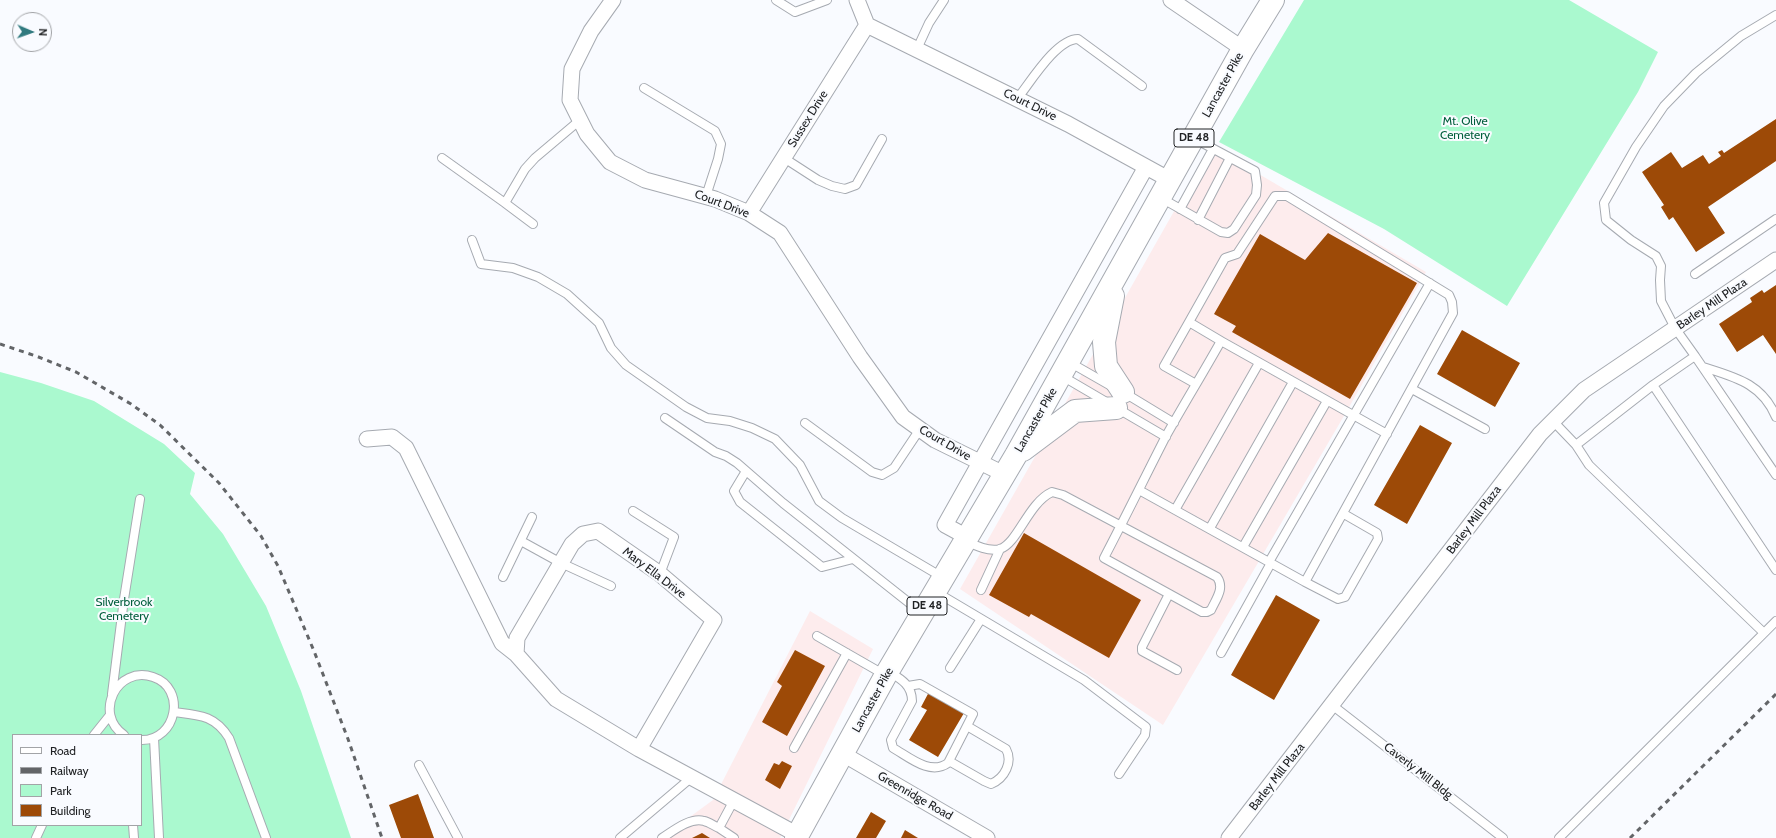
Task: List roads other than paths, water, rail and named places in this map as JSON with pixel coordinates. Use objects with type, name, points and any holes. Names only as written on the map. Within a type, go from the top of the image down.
[{"type":"main road","name":"Lancaster Pike","points":[[797,837],[887,673],[1016,455],[1243,50],[1273,0]]},
{"type":"main road","points":[[1016,455],[1075,411],[1120,400],[1106,366],[1104,342],[1116,277]]},
{"type":"street","name":"Court Drive","points":[[613,0],[591,30],[572,69],[570,100],[587,134],[610,162],[645,180],[706,196],[749,213],[780,233],[860,358],[903,417],[935,440],[1004,474]]},
{"type":"street","points":[[857,0],[868,25]]},
{"type":"street","points":[[1171,0],[1243,50]]},
{"type":"street","name":"Court Drive","points":[[868,25],[1068,124],[1146,167],[1165,189]]},
{"type":"street","name":"Sussex Drive","points":[[749,213],[868,25]]},
{"type":"street","points":[[966,539],[946,525],[1146,167]]},
{"type":"street","name":"Barley Mill Plaza","points":[[1229,838],[1540,434],[1584,390],[1776,260]]},
{"type":"street","points":[[368,439],[392,437],[406,448],[502,643],[516,654],[556,699],[639,750],[734,800],[797,837]]},
{"type":"street","name":"Mary Ella Drive","points":[[516,654],[517,638],[572,544],[583,534],[598,531],[660,574],[714,620],[639,750]]},
{"type":"street","name":"Greenridge Road","points":[[843,754],[987,838]]},
{"type":"lane","points":[[776,0],[795,12],[827,0]]},
{"type":"lane","points":[[917,49],[929,23],[944,0]]},
{"type":"lane","points":[[1776,15],[1741,36],[1696,73],[1664,106],[1636,147],[1604,203],[1606,220],[1656,256],[1661,266],[1661,300],[1675,328],[1776,475]]},
{"type":"lane","points":[[1017,99],[1050,57],[1069,40],[1074,39],[1078,39],[1142,86]]},
{"type":"lane","points":[[644,88],[715,131],[721,144],[718,159],[706,196]]},
{"type":"lane","points":[[505,203],[525,169],[535,158],[580,120]]},
{"type":"lane","points":[[1165,189],[1180,209],[1221,232],[1228,233],[1234,229],[1256,195],[1257,185],[1255,171],[1194,138]]},
{"type":"lane","points":[[784,158],[818,180],[845,189],[856,185],[882,139]]},
{"type":"lane","points":[[1180,209],[1213,149]]},
{"type":"lane","points":[[442,158],[533,224]]},
{"type":"lane","points":[[1198,220],[1230,158]]},
{"type":"lane","points":[[1196,384],[1164,366],[1225,258],[1236,254],[1275,196],[1287,196],[1449,295],[1452,302],[1453,313],[1344,514],[1305,582]]},
{"type":"lane","points":[[1695,274],[1776,219]]},
{"type":"lane","points":[[472,240],[480,264],[513,268],[538,277],[568,294],[600,323],[611,348],[626,365],[686,407],[707,418],[730,421],[752,428],[775,439],[800,465],[819,501],[939,584],[982,619],[1084,680],[1146,727],[1145,734],[1119,774]]},
{"type":"lane","points":[[1221,654],[1270,562],[1430,283]]},
{"type":"lane","points":[[1189,322],[1221,342],[1387,434]]},
{"type":"lane","points":[[966,539],[980,547],[990,549],[1000,548],[1009,543],[1032,509],[1044,496],[1052,492],[1063,495],[1121,526],[1217,577],[1221,582],[1221,588],[1211,610],[1202,612],[1104,558],[1121,526],[1174,422],[1221,342]]},
{"type":"lane","points":[[1576,444],[1652,385],[1695,356]]},
{"type":"lane","points":[[1175,510],[1259,363]]},
{"type":"lane","points":[[1703,367],[1734,377],[1751,385],[1764,397],[1776,417]]},
{"type":"lane","points":[[1065,369],[1120,400],[1174,422]]},
{"type":"lane","points":[[1065,369],[1120,400],[1166,437]]},
{"type":"lane","points":[[1210,528],[1293,382]]},
{"type":"lane","points":[[1652,385],[1776,570]]},
{"type":"lane","points":[[1412,389],[1485,429]]},
{"type":"lane","points":[[1243,547],[1327,401]]},
{"type":"lane","points":[[665,418],[715,452],[726,456],[737,463],[783,503],[922,614]]},
{"type":"lane","points":[[1553,421],[1576,444],[1589,465],[1764,633]]},
{"type":"lane","points":[[805,423],[872,472],[882,475],[894,468],[920,429]]},
{"type":"lane","points":[[746,471],[734,491],[740,502],[822,567],[853,559]]},
{"type":"lane","points":[[1139,490],[1338,600],[1345,598],[1378,539],[1377,533],[1344,514]]},
{"type":"lane","points":[[123,734],[113,724],[109,704],[112,694],[124,598],[140,499]]},
{"type":"lane","points":[[633,511],[674,537],[660,574]]},
{"type":"lane","points":[[503,577],[532,517]]},
{"type":"lane","points":[[521,541],[561,563],[611,586]]},
{"type":"lane","points":[[981,590],[1000,548]]},
{"type":"lane","points":[[1169,594],[1142,647],[1142,651],[1177,670]]},
{"type":"lane","points":[[950,668],[982,619]]},
{"type":"lane","points":[[1559,838],[1776,621]]},
{"type":"lane","points":[[817,636],[847,653],[903,680],[912,694],[912,701],[892,740],[892,748],[932,769],[942,768],[949,761],[973,714],[920,684],[908,686]]},
{"type":"lane","points":[[794,748],[847,653]]},
{"type":"lane","points":[[112,694],[117,686],[132,676],[148,676],[161,681],[167,687],[174,701],[174,712],[167,728],[162,734],[154,738],[142,740]]},
{"type":"lane","name":"Caverly Mill Bldg","points":[[1332,705],[1503,838]]},
{"type":"lane","points":[[174,712],[206,717],[213,720],[225,732],[229,738],[266,838]]},
{"type":"lane","points":[[95,734],[110,715]]},
{"type":"lane","points":[[949,761],[991,784],[998,781],[1006,769],[1010,756],[1006,749],[967,726]]},
{"type":"lane","points":[[154,738],[159,838]]},
{"type":"lane","points":[[419,765],[458,838]]},
{"type":"lane","points":[[620,838],[631,835],[692,777]]},
{"type":"lane","points":[[719,828],[734,800]]},
{"type":"lane","points":[[662,838],[682,826],[697,820],[708,822],[734,838]]},
{"type":"lane","points":[[36,838],[42,826]]},
{"type":"lane","points":[[133,826],[134,838]]},
{"type":"railway","points":[[0,344],[76,372],[131,404],[160,425],[219,483],[261,536],[278,566],[314,651],[348,739],[382,838]]},
{"type":"railway","points":[[1630,838],[1776,694]]},
{"type":"park label","name":"Mt. Olive Cemetery","points":[[1465,128]]},
{"type":"park label","name":"Silverbrook Cemetery","points":[[124,609]]}]
